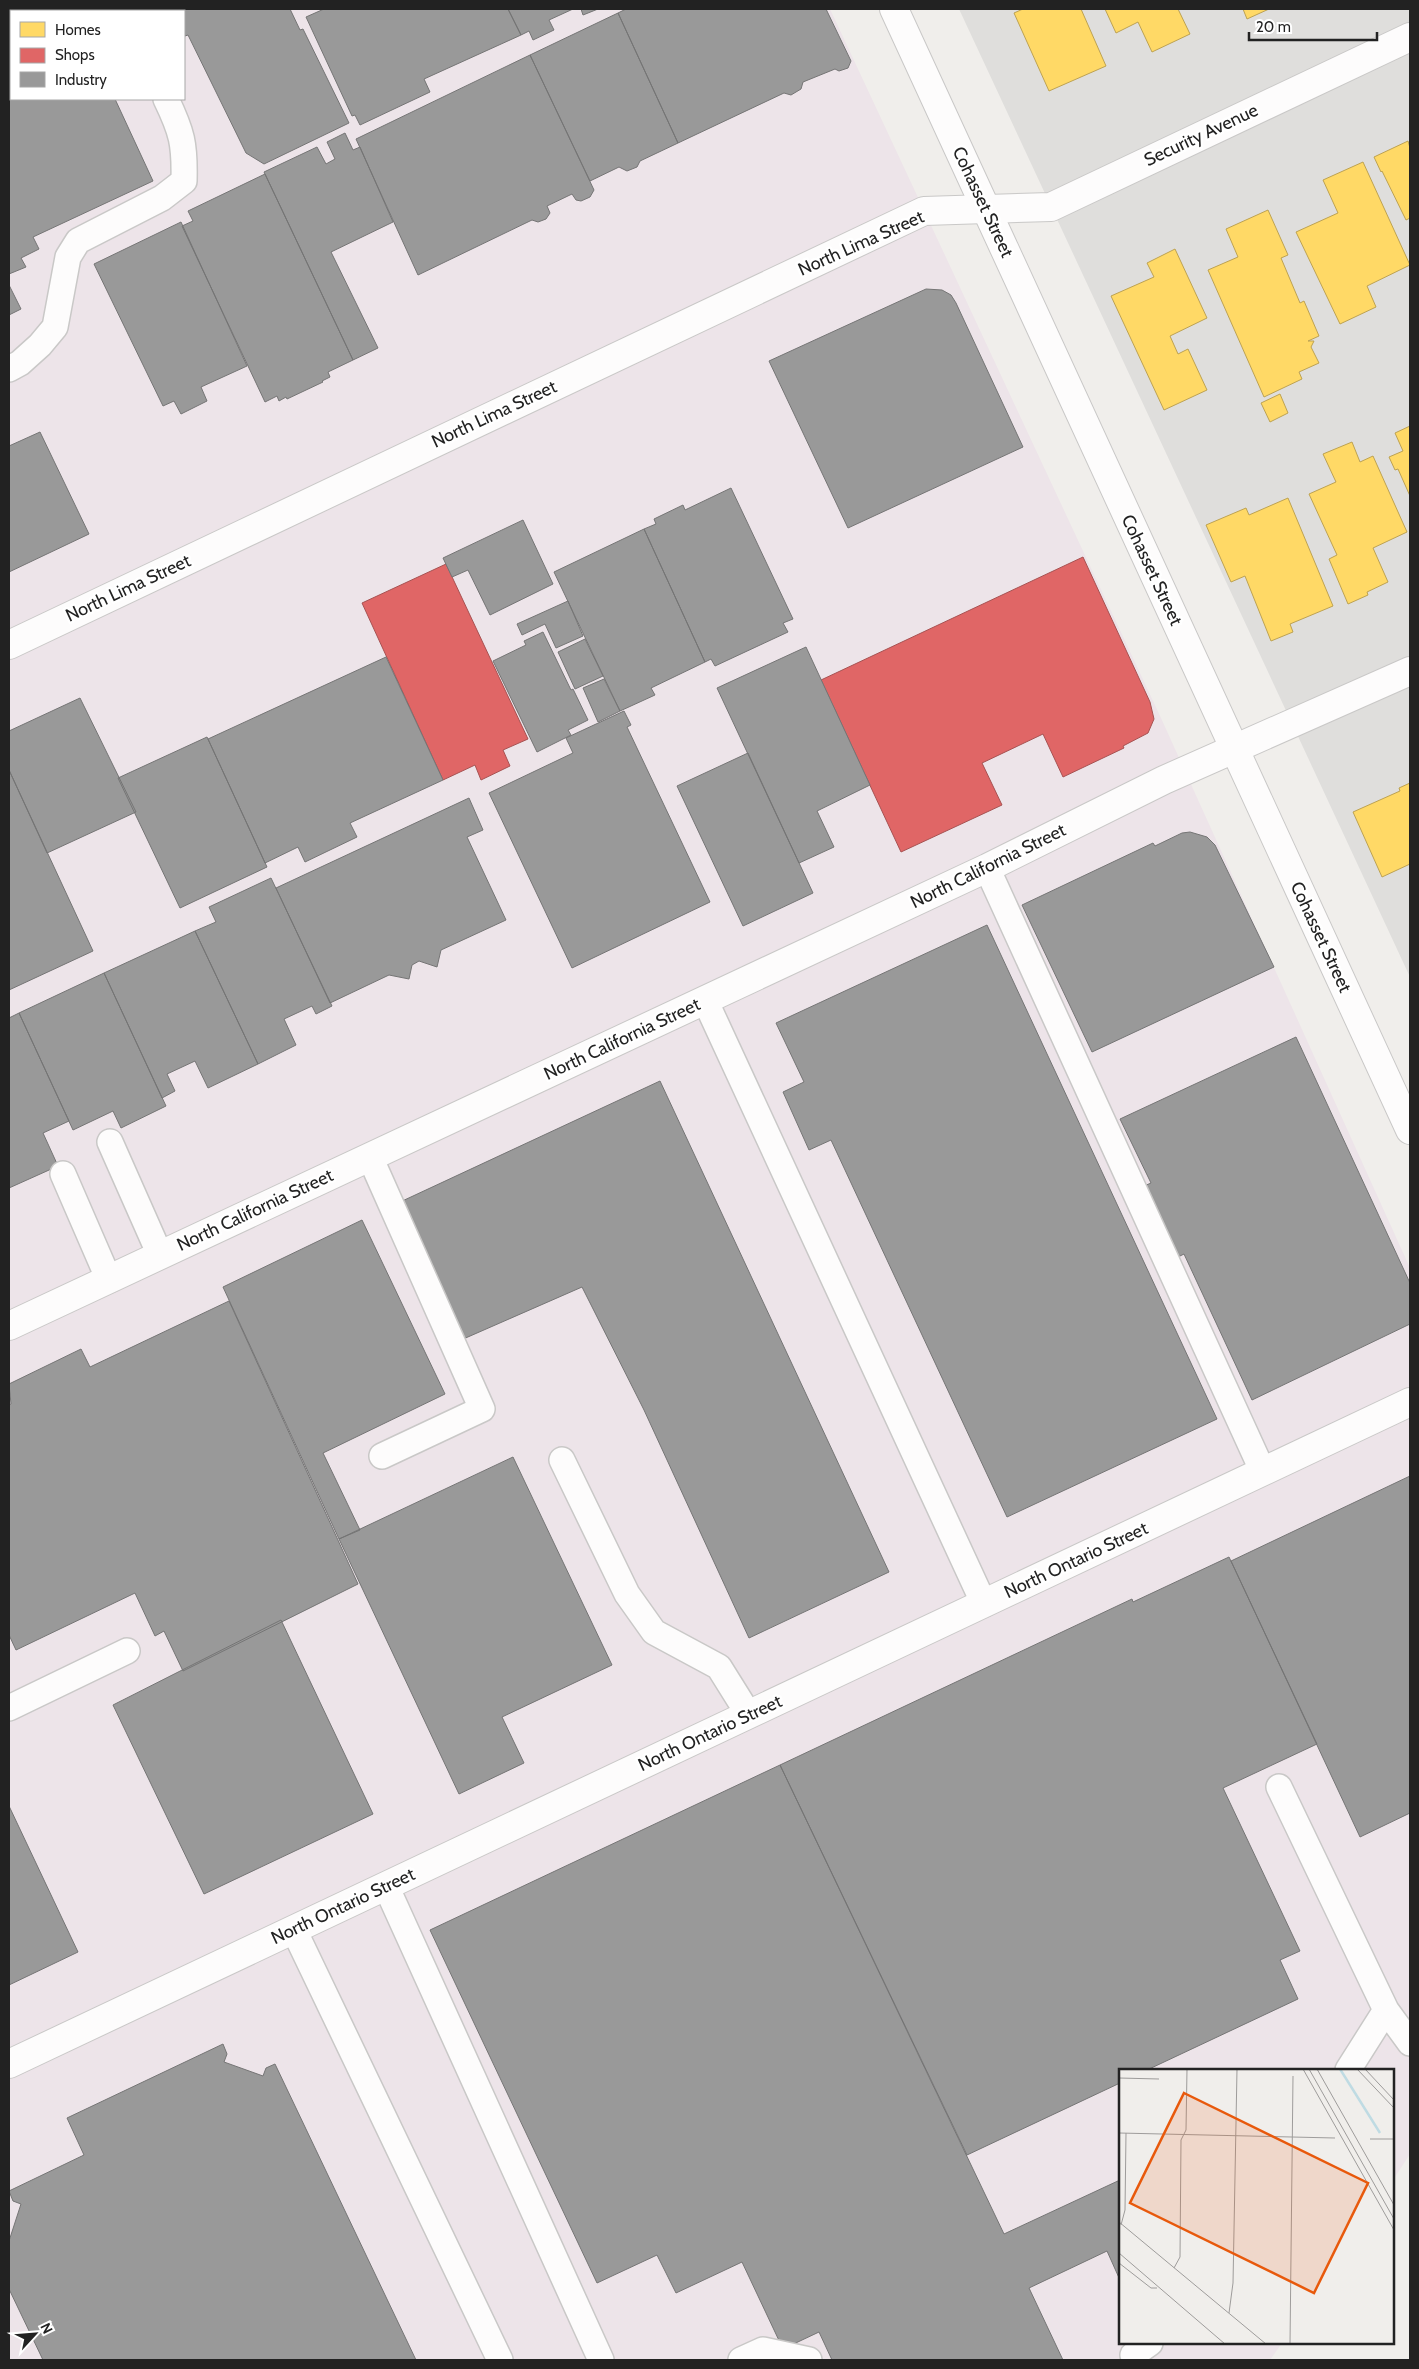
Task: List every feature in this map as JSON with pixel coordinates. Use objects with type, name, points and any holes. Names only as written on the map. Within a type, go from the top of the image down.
[{"type":"street","name":"Cohasset Street","points":[[894,9],[1410,1130]]},
{"type":"street","name":"Security Avenue","points":[[986,209],[1051,206],[1410,37]]},
{"type":"street","name":"North Lima Street","points":[[9,644],[924,211],[986,209]]},
{"type":"street","name":"North California Street","points":[[9,1326],[986,868],[1164,780],[1410,671]]},
{"type":"street","name":"North Ontario Street","points":[[9,2064],[1410,1402]]},
{"type":"lane","points":[[9,368],[20,363],[40,345],[55,327],[68,258],[78,241],[162,198],[184,181],[185,150],[177,122],[166,100]]},
{"type":"lane","points":[[986,868],[1262,1472]]},
{"type":"lane","points":[[705,1000],[984,1604]]},
{"type":"lane","points":[[110,1142],[160,1255]]},
{"type":"lane","points":[[370,1157],[482,1409],[382,1456]]},
{"type":"lane","points":[[63,1174],[108,1280]]},
{"type":"lane","points":[[562,1460],[627,1594],[654,1632],[719,1667],[749,1715]]},
{"type":"lane","points":[[9,1708],[127,1650]]},
{"type":"lane","points":[[1279,1787],[1386,2010],[1410,2043]]},
{"type":"lane","points":[[386,1886],[601,2360]]},
{"type":"lane","points":[[294,1930],[500,2360]]},
{"type":"lane","points":[[1349,2069],[1386,2010]]},
{"type":"lane","points":[[1135,2360],[1133,2355],[1149,2344]]},
{"type":"lane","points":[[741,2360],[763,2350],[809,2360]]},
{"type":"shaded area","points":[[9,9],[830,9],[1161,718],[1410,1268],[1410,2154],[1394,2178],[1394,2069],[1119,2069],[1119,2344],[1281,2344],[1270,2360],[9,2360]]},
{"type":"shaded area","points":[[959,9],[1410,9],[1410,977],[1269,674]]},
{"type":"building: Homes","points":[[1023,9],[1081,9],[1106,66],[1049,91],[1014,13]]},
{"type":"building: Homes","points":[[1105,9],[1178,9],[1190,34],[1152,52],[1138,22],[1116,33]]},
{"type":"building: Homes","points":[[1243,9],[1269,9],[1247,19]]},
{"type":"building: Homes","points":[[1408,141],[1410,148],[1410,218],[1406,220],[1374,157]]},
{"type":"building: Homes","points":[[1363,162],[1410,265],[1367,286],[1376,307],[1340,324],[1296,232],[1338,213],[1323,180]]},
{"type":"building: Homes","points":[[1268,210],[1288,255],[1281,258],[1300,303],[1304,301],[1319,336],[1308,341],[1314,341],[1311,347],[1319,363],[1299,372],[1302,379],[1264,397],[1208,270],[1238,257],[1226,229]]},
{"type":"building: Homes","points":[[1175,249],[1207,318],[1170,336],[1178,354],[1188,349],[1207,390],[1164,410],[1111,296],[1154,277],[1147,263]]},
{"type":"building: Homes","points":[[1280,394],[1288,413],[1270,422],[1261,403]]},
{"type":"building: Homes","points":[[1410,426],[1410,496],[1398,469],[1395,470],[1389,457],[1403,451],[1395,433]]},
{"type":"building: Homes","points":[[1352,442],[1360,462],[1373,456],[1407,532],[1373,548],[1388,582],[1367,592],[1368,595],[1348,604],[1329,559],[1337,555],[1309,494],[1336,482],[1323,454]]},
{"type":"building: Homes","points":[[1288,498],[1333,606],[1290,624],[1293,632],[1271,641],[1245,576],[1231,582],[1206,525],[1246,508],[1249,515]]},
{"type":"building: Homes","points":[[1410,783],[1410,864],[1382,877],[1353,812],[1400,791],[1399,788]]},
{"type":"building: Shops","points":[[1083,557],[1150,702],[1154,719],[1148,733],[1123,746],[1124,748],[1063,777],[1043,734],[982,763],[1002,805],[901,852],[821,680]]},
{"type":"building: Shops","points":[[446,564],[528,739],[503,750],[510,766],[481,780],[475,765],[443,780],[362,603]]},
{"type":"building: Industry","points":[[73,9],[74,10],[18,10]]},
{"type":"building: Industry","points":[[290,9],[300,30],[303,29],[349,123],[264,164],[246,153],[188,35],[185,36],[185,10],[172,10]]},
{"type":"building: Industry","points":[[324,9],[508,9],[521,35],[424,79],[430,92],[360,125],[355,115],[352,116],[306,17]]},
{"type":"building: Industry","points":[[508,9],[573,9],[549,20],[554,30],[533,40],[529,31],[521,35]]},
{"type":"building: Industry","points":[[581,9],[598,9],[583,15]]},
{"type":"building: Industry","points":[[626,9],[826,9],[851,61],[848,68],[839,71],[835,69],[803,82],[801,89],[791,95],[784,93],[678,143],[618,13]]},
{"type":"building: Industry","points":[[9,10],[10,100],[115,100],[153,181],[33,237],[39,249],[21,258],[26,267],[9,274]]},
{"type":"building: Industry","points":[[618,13],[678,143],[640,161],[637,167],[627,171],[619,167],[590,181],[530,55]]},
{"type":"building: Industry","points":[[530,55],[594,190],[590,197],[581,201],[576,200],[572,194],[547,206],[550,213],[546,219],[538,222],[532,220],[418,275],[356,139]]},
{"type":"building: Industry","points":[[345,133],[353,150],[360,147],[393,222],[331,252],[378,348],[353,360],[264,172],[317,147],[326,164],[335,159],[327,142]]},
{"type":"building: Industry","points":[[265,174],[353,360],[328,372],[330,377],[323,382],[287,399],[286,397],[279,401],[277,396],[265,402],[182,226],[193,221],[188,211]]},
{"type":"building: Industry","points":[[181,222],[247,366],[201,387],[207,401],[181,414],[174,401],[163,406],[94,264]]},
{"type":"building: Industry","points":[[9,285],[21,309],[9,315]]},
{"type":"building: Industry","points":[[926,289],[942,290],[951,295],[956,303],[1023,447],[848,528],[769,361]]},
{"type":"building: Industry","points":[[40,432],[89,534],[9,572],[9,446]]},
{"type":"building: Industry","points":[[731,488],[793,619],[783,623],[788,632],[715,666],[711,659],[705,662],[644,529],[656,524],[654,519],[683,505],[685,510]]},
{"type":"building: Industry","points":[[523,520],[553,584],[490,615],[468,570],[452,577],[443,558]]},
{"type":"building: Industry","points":[[644,529],[705,662],[651,688],[655,695],[620,711],[554,572]]},
{"type":"building: Industry","points":[[568,601],[583,636],[556,648],[545,624],[522,635],[517,624]]},
{"type":"building: Industry","points":[[543,632],[588,720],[568,730],[571,735],[537,752],[493,661],[526,645],[524,641]]},
{"type":"building: Industry","points":[[585,639],[603,676],[575,689],[558,652]]},
{"type":"building: Industry","points":[[806,647],[870,785],[817,811],[834,847],[799,863],[717,688]]},
{"type":"building: Industry","points":[[386,657],[443,780],[350,823],[357,837],[305,862],[298,847],[265,863],[208,739]]},
{"type":"building: Industry","points":[[604,679],[620,711],[598,722],[583,688]]},
{"type":"building: Industry","points":[[80,698],[136,812],[47,853],[9,770],[9,731]]},
{"type":"building: Industry","points":[[624,711],[631,725],[627,727],[710,902],[572,968],[489,793],[573,753],[566,738]]},
{"type":"building: Industry","points":[[207,737],[267,867],[180,908],[118,778]]},
{"type":"building: Industry","points":[[748,753],[813,893],[743,926],[677,786]]},
{"type":"building: Industry","points":[[9,770],[93,951],[9,990]]},
{"type":"building: Industry","points":[[469,798],[483,830],[467,837],[506,920],[441,950],[437,967],[419,961],[412,965],[409,979],[389,975],[330,1003],[276,888]]},
{"type":"building: Industry","points":[[1190,832],[1207,837],[1215,845],[1274,967],[1092,1052],[1022,905],[1153,843],[1155,846],[1182,833]]},
{"type":"building: Industry","points":[[271,878],[332,1006],[316,1014],[312,1006],[284,1019],[296,1045],[258,1064],[195,931],[216,922],[209,907]]},
{"type":"building: Industry","points":[[987,925],[1217,1419],[1007,1517],[831,1140],[809,1150],[783,1092],[804,1082],[776,1023]]},
{"type":"building: Industry","points":[[195,931],[258,1064],[208,1088],[195,1061],[167,1074],[175,1091],[162,1098],[104,973]]},
{"type":"building: Industry","points":[[104,973],[166,1106],[121,1128],[113,1111],[73,1130],[19,1013]]},
{"type":"building: Industry","points":[[19,1013],[69,1121],[43,1133],[58,1166],[9,1188],[9,1018]]},
{"type":"building: Industry","points":[[1296,1037],[1410,1283],[1410,1324],[1252,1400],[1184,1254],[1172,1260],[1142,1187],[1151,1183],[1120,1119]]},
{"type":"building: Industry","points":[[660,1081],[889,1572],[749,1638],[644,1410],[582,1287],[461,1340],[398,1203]]},
{"type":"building: Industry","points":[[362,1220],[445,1394],[323,1453],[360,1530],[339,1539],[223,1287]]},
{"type":"building: Industry","points":[[229,1301],[358,1584],[183,1671],[164,1631],[155,1636],[135,1593],[16,1650],[9,1635],[9,1405],[11,1404],[9,1384],[81,1349],[90,1367]]},
{"type":"building: Industry","points":[[513,1457],[612,1665],[502,1717],[524,1763],[459,1794],[339,1539]]},
{"type":"building: Industry","points":[[1410,1476],[1410,1813],[1360,1837],[1231,1561]]},
{"type":"building: Industry","points":[[1229,1557],[1317,1744],[1223,1788],[1300,1951],[1280,1960],[1298,1999],[1149,2069],[1119,2069],[1119,2083],[967,2155],[780,1765],[1132,1599],[1133,1602]]},
{"type":"building: Industry","points":[[281,1620],[373,1814],[204,1894],[113,1705]]},
{"type":"building: Industry","points":[[780,1765],[1004,2234],[1119,2180],[1119,2278],[1107,2251],[1029,2288],[1063,2360],[832,2360],[819,2332],[783,2349],[742,2262],[676,2293],[657,2255],[597,2283],[430,1930]]},
{"type":"building: Industry","points":[[9,1806],[78,1952],[9,1985]]},
{"type":"building: Industry","points":[[223,2044],[227,2054],[224,2062],[263,2076],[266,2068],[275,2064],[416,2360],[43,2360],[9,2289],[9,2241],[21,2204],[13,2201],[9,2191],[84,2155],[67,2118]]}]
